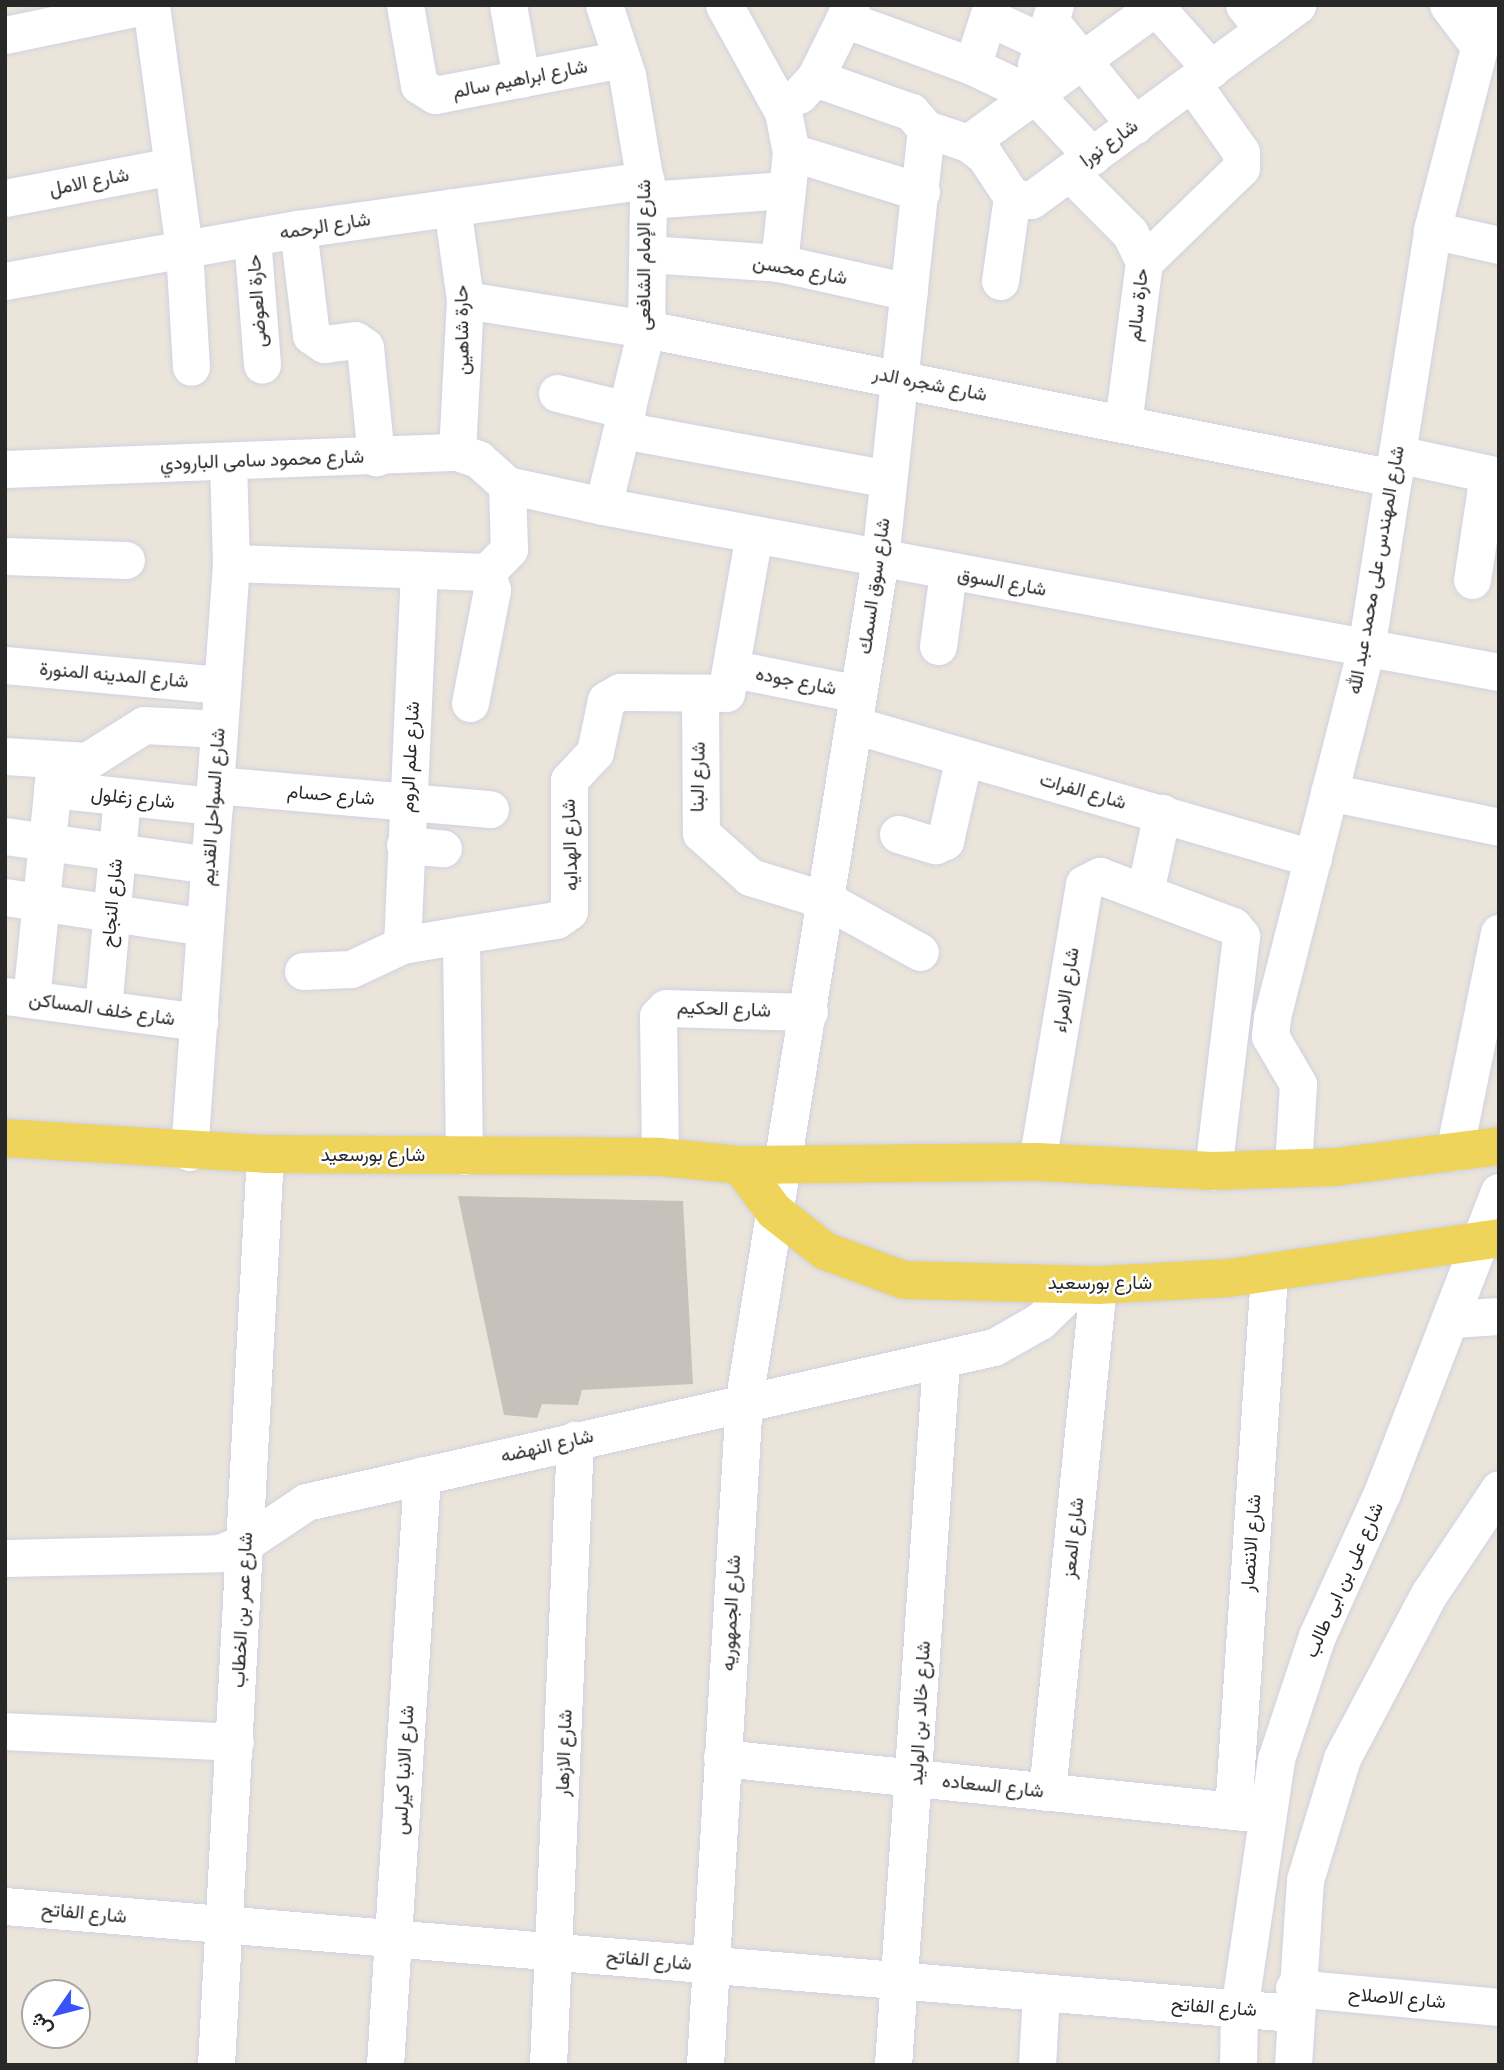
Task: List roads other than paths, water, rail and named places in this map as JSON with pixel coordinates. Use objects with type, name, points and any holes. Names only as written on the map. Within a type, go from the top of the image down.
[{"type":"main road","name":"شارع بورسعيد","points":[[5,1138],[189,1152],[660,1157],[740,1166],[1037,1162],[1213,1171],[1293,1168],[1499,1146]]},
{"type":"main road","name":"شارع بورسعيد","points":[[740,1166],[774,1210],[825,1251],[904,1280],[1088,1284],[1269,1274],[1490,1240]]},
{"type":"street","points":[[5,35],[150,5],[184,249],[191,367]]},
{"type":"street","name":"شارع ابراهيم سالم","points":[[405,5],[419,85],[426,93],[520,79],[622,59]]},
{"type":"street","points":[[508,5],[520,79]]},
{"type":"street","name":"شارع الإمام الشافعى","points":[[603,506],[646,329],[648,254],[648,190],[622,59],[604,5]]},
{"type":"street","points":[[724,5],[783,112],[791,152],[779,263]]},
{"type":"street","name":"شارع نورا","points":[[1012,197],[1031,200],[1135,125],[1201,76],[1254,18],[1297,5]]},
{"type":"street","points":[[1448,5],[1476,42]]},
{"type":"street","name":"شارع المهندس على محمد عبد الله","points":[[1293,1168],[1298,1084],[1270,1036],[1272,1017],[1366,649],[1432,230],[1476,42],[1490,5]]},
{"type":"street","points":[[968,143],[1086,63],[1155,6],[1201,76],[1241,152],[1241,168],[1144,262]]},
{"type":"street","points":[[972,66],[990,11],[1050,23],[1135,125]]},
{"type":"street","points":[[783,112],[815,78],[847,12],[1037,97]]},
{"type":"street","points":[[1037,97],[1036,65],[1050,23]]},
{"type":"street","points":[[815,78],[911,112],[926,129],[968,143],[985,156],[1012,197],[1000,281]]},
{"type":"street","name":"حارة سالم","points":[[1037,97],[1130,233],[1144,262],[1123,423]]},
{"type":"street","name":"شارع سوق السمك","points":[[780,1164],[828,901],[880,559],[926,129]]},
{"type":"street","points":[[791,152],[921,192]]},
{"type":"street","name":"شارع الامل","points":[[5,198],[172,166]]},
{"type":"street","name":"شارع الرحمه","points":[[5,281],[298,229],[453,207],[648,190],[785,190]]},
{"type":"street","name":"حارة شاهين","points":[[453,207],[465,300],[457,452]]},
{"type":"street","points":[[298,229],[311,335],[324,344],[355,340],[365,347],[376,457]]},
{"type":"street","points":[[1432,230],[1499,245]]},
{"type":"street","name":"حارة العوضى","points":[[252,237],[262,365]]},
{"type":"street","name":"شارع محسن","points":[[648,254],[779,263],[909,292]]},
{"type":"street","name":"شارع شجره الدر","points":[[465,300],[646,329],[1123,423],[1395,466],[1493,475]]},
{"type":"street","points":[[557,393],[624,420],[888,479]]},
{"type":"street","points":[[231,563],[486,572],[509,549],[507,485],[478,459],[457,452]]},
{"type":"street","name":"شارع محمود سامى البارودي","points":[[5,469],[457,452]]},
{"type":"street","name":"شارع السواحل القديم","points":[[189,1152],[231,563],[228,461]]},
{"type":"street","points":[[1472,580],[1493,475]]},
{"type":"street","name":"شارع السوق","points":[[507,485],[948,572],[1499,672]]},
{"type":"street","name":"شارع الهدايه","points":[[461,935],[556,920],[569,911],[569,780],[595,752],[606,700],[621,692],[700,697],[726,693],[734,668],[754,535]]},
{"type":"street","points":[[5,556],[126,560]]},
{"type":"street","name":"شارع علم الروم","points":[[402,945],[419,569]]},
{"type":"street","points":[[470,702],[492,590],[486,572]]},
{"type":"street","points":[[938,646],[948,572]]},
{"type":"street","name":"شارع المدينه المنورة","points":[[5,664],[222,685]]},
{"type":"street","name":"شارع جوده","points":[[734,668],[856,709]]},
{"type":"street","name":"شارع البنا","points":[[700,697],[701,833],[750,877],[828,901],[920,952]]},
{"type":"street","name":"شارع الفرات","points":[[856,709],[964,757],[1312,858]]},
{"type":"street","points":[[5,756],[53,776],[102,756],[144,725],[219,729]]},
{"type":"street","points":[[898,834],[935,845],[945,841],[964,757]]},
{"type":"street","points":[[18,998],[23,900],[45,842],[53,776]]},
{"type":"street","name":"شارع زغلول","points":[[53,776],[122,797],[214,795]]},
{"type":"street","points":[[1329,792],[1499,827]]},
{"type":"street","name":"شارع حسام","points":[[214,795],[408,801],[490,809]]},
{"type":"street","name":"شارع النجاح","points":[[103,1009],[122,797]]},
{"type":"street","points":[[1162,813],[1144,892],[1233,926],[1241,936],[1233,1040],[1213,1171]]},
{"type":"street","points":[[5,836],[209,865]]},
{"type":"street","points":[[405,845],[443,848]]},
{"type":"street","name":"شارع الامراء","points":[[1037,1162],[1084,884],[1100,876],[1144,892]]},
{"type":"street","points":[[23,900],[205,927]]},
{"type":"street","points":[[1454,1152],[1499,933]]},
{"type":"street","points":[[303,971],[351,969],[402,945],[461,935],[464,1156]]},
{"type":"street","name":"شارع خلف المساكن","points":[[18,998],[198,1022]]},
{"type":"street","name":"شارع الحكيم","points":[[660,1157],[658,1016],[666,1008],[809,1012]]},
{"type":"street","points":[[1233,1040],[1278,1053]]},
{"type":"street","name":"شارع عمر بن الخطاب","points":[[216,2065],[226,1925],[265,1154]]},
{"type":"street","name":"شارع الجمهوريه","points":[[705,2065],[744,1399],[780,1164]]},
{"type":"street","name":"شارع على بن ابى طالب","points":[[1238,2065],[1248,1813],[1317,1636],[1452,1319],[1490,1240],[1499,1192]]},
{"type":"street","name":"شارع الانتصار","points":[[1248,1813],[1269,1274]]},
{"type":"street","name":"شارع النهضه","points":[[5,1558],[219,1553],[245,1544],[306,1502],[744,1399],[940,1361],[1018,1335],[1088,1284]]},
{"type":"street","name":"شارع المعز","points":[[1047,1792],[1088,1284]]},
{"type":"street","points":[[1452,1319],[1499,1316]]},
{"type":"street","name":"شارع خالد بن الوليد","points":[[893,2065],[917,1778],[940,1361]]},
{"type":"street","name":"شارع الازهار","points":[[548,2065],[557,1953],[575,1440]]},
{"type":"street","name":"شارع الانبا كيرلس","points":[[385,2065],[422,1475]]},
{"type":"street","points":[[1293,2065],[1293,2000],[1305,1880],[1342,1758],[1429,1594],[1499,1489]]},
{"type":"street","points":[[5,1731],[235,1742]]},
{"type":"street","name":"شارع السعاده","points":[[722,1758],[1248,1813]]},
{"type":"street","name":"شارع الفاتح","points":[[5,1906],[1239,2010],[1293,2000]]},
{"type":"street","points":[[1037,2065],[1041,1993]]},
{"type":"street","name":"شارع الاصلاح","points":[[1293,2000],[1499,2007]]}]
